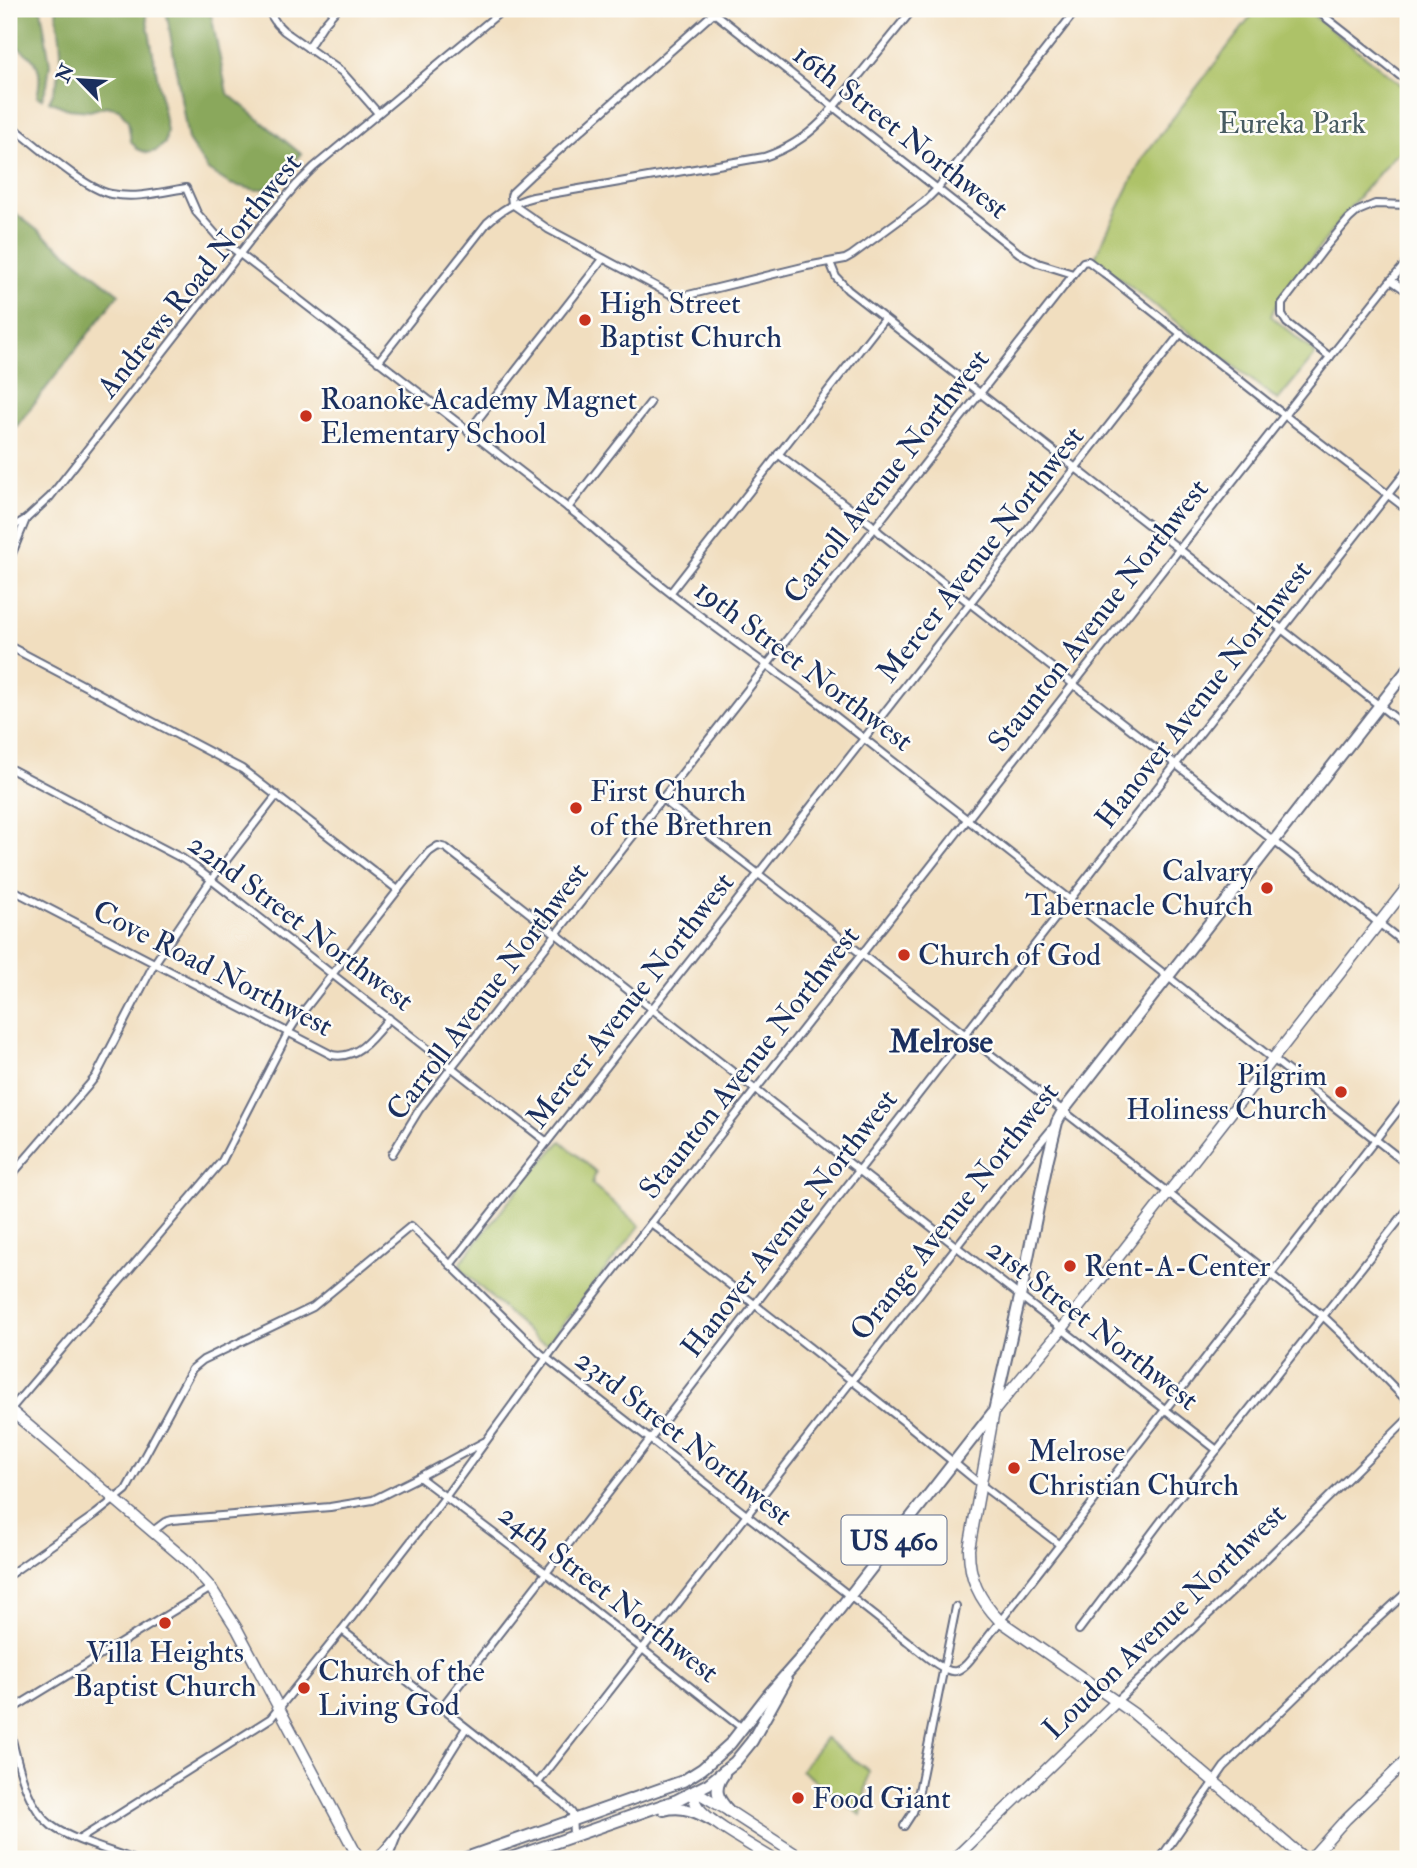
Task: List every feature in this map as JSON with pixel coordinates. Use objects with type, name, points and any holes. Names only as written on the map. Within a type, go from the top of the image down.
[{"type":"main road","name":"Orange Avenue Northwest","points":[[1060,1117],[1408,669]]},
{"type":"main road","name":"US 460","points":[[463,1859],[682,1781],[702,1769],[730,1744],[792,1668],[994,1411],[1048,1158],[1060,1117]]},
{"type":"main road","name":"US 460","points":[[508,1859],[677,1800],[708,1784],[743,1754],[759,1731],[792,1668]]},
{"type":"main road","points":[[661,1788],[677,1787],[695,1791],[702,1777],[723,1761],[742,1740],[742,1728]]},
{"type":"main road","points":[[727,1769],[717,1790],[718,1798],[729,1811]]},
{"type":"main road","points":[[598,1827],[613,1829],[645,1816],[676,1808],[695,1812],[713,1821]]},
{"type":"street","points":[[267,9],[284,31],[342,72],[378,113]]},
{"type":"street","points":[[309,48],[337,9]]},
{"type":"street","name":"Andrews Road Northwest","points":[[9,528],[26,519],[50,497],[239,254],[297,184],[504,9]]},
{"type":"street","points":[[378,362],[487,223],[512,204],[533,197],[764,157],[793,145],[808,134],[834,107],[913,9]]},
{"type":"street","points":[[714,10],[511,197],[512,204],[533,220],[680,297],[852,255],[924,202],[937,189],[1077,9]]},
{"type":"street","points":[[1315,9],[1408,82]]},
{"type":"street","name":"16th Street Northwest","points":[[714,10],[1019,253],[1038,263],[1073,274]]},
{"type":"street","name":"19th Street Northwest","points":[[9,124],[80,179],[103,192],[136,196],[186,188],[207,225],[239,254],[568,508],[671,592],[806,693],[1408,1165]]},
{"type":"street","points":[[1330,357],[1287,323],[1282,315],[1282,304],[1349,219],[1375,204],[1408,205]]},
{"type":"street","points":[[468,432],[603,259]]},
{"type":"street","name":"Carroll Avenue Northwest","points":[[392,1154],[419,1110],[451,1068],[1085,260],[1181,333]]},
{"type":"street","name":"Staunton Avenue Northwest","points":[[80,1839],[271,1718],[446,1496],[547,1358],[755,1090],[1284,415],[1408,261]]},
{"type":"street","points":[[830,262],[840,282],[884,318],[1408,728]]},
{"type":"street","points":[[1391,280],[1408,292]]},
{"type":"street","points":[[671,592],[884,318]]},
{"type":"street","points":[[1181,333],[1408,510]]},
{"type":"street","name":"Mercer Avenue Northwest","points":[[450,1265],[1181,333]]},
{"type":"street","points":[[568,508],[650,403]]},
{"type":"street","points":[[778,454],[875,527],[1408,946]]},
{"type":"street","name":"Hanover Avenue Northwest","points":[[441,1708],[1408,469]]},
{"type":"street","points":[[9,561],[26,519]]},
{"type":"street","points":[[9,646],[242,768],[398,890],[288,1033],[222,1161],[9,1410],[187,1561],[211,1588],[240,1635],[357,1857],[376,1858],[399,1831],[466,1728]]},
{"type":"street","name":"22nd Street Northwest","points":[[9,768],[183,859],[547,1142]]},
{"type":"street","points":[[9,1178],[96,1076],[154,964],[211,880],[277,795]]},
{"type":"street","points":[[662,799],[965,1035],[1060,1117],[1168,1193],[1323,1316],[1408,1402]]},
{"type":"street","name":"21st Street Northwest","points":[[398,890],[429,852],[438,846],[443,847],[1217,1450]]},
{"type":"street","points":[[1408,886],[1062,1329],[994,1411],[969,1561],[981,1597],[999,1620],[1117,1701],[1308,1859],[1408,1759]]},
{"type":"street","name":"Cove Road Northwest","points":[[9,888],[332,1055],[346,1056],[354,1052],[367,1043],[389,1018]]},
{"type":"street","points":[[944,1668],[953,1671],[963,1668],[1408,1098]]},
{"type":"street","name":"Orange Avenue Northwest","points":[[537,1784],[1060,1117]]},
{"type":"street","points":[[1079,1630],[1408,1209]]},
{"type":"street","points":[[652,1223],[1059,1544]]},
{"type":"street","name":"23rd Street Northwest","points":[[116,1499],[128,1486],[196,1365],[313,1307],[411,1226],[547,1358],[944,1668]]},
{"type":"street","name":"Loudon Avenue Northwest","points":[[954,1859],[1408,1419]]},
{"type":"street","points":[[152,1531],[164,1522],[172,1520],[356,1504],[384,1496],[486,1441]]},
{"type":"street","name":"24th Street Northwest","points":[[419,1477],[546,1573],[742,1728]]},
{"type":"street","points":[[9,1575],[116,1499]]},
{"type":"street","points":[[9,1711],[211,1588]]},
{"type":"street","points":[[1160,1859],[1224,1767],[1408,1591]]},
{"type":"street","points":[[904,1826],[913,1812],[918,1796],[956,1607]]},
{"type":"street","points":[[342,1630],[571,1810],[573,1835]]},
{"type":"street","points":[[9,1728],[20,1769],[36,1808],[62,1832],[132,1859]]},
{"type":"street","points":[[695,1791],[803,1859]]},
{"type":"street","points":[[695,1791],[696,1804],[713,1821],[773,1859]]},
{"type":"street","points":[[388,1859],[399,1831]]},
{"type":"green space","points":[[9,9],[41,9],[50,64],[42,99],[37,97],[40,76],[35,63],[9,40]]},
{"type":"green space","points":[[56,9],[145,9],[167,131],[165,143],[156,151],[147,153],[137,149],[131,141],[128,121],[119,109],[106,106],[90,111],[68,109],[49,101],[58,78],[61,56]]},
{"type":"green space","points":[[166,9],[210,9],[227,93],[301,154],[273,187],[256,190],[230,184],[208,170],[188,140]]},
{"type":"green space","name":"Eureka Park","points":[[1257,9],[1305,9],[1408,90],[1408,146],[1392,158],[1352,205],[1277,303],[1271,316],[1316,354],[1278,400],[1094,259],[1143,157]]},
{"type":"green space","points":[[9,208],[119,294],[9,436]]},
{"type":"green space","points":[[561,1141],[596,1172],[592,1184],[640,1226],[547,1344],[537,1340],[463,1271],[460,1263],[529,1176]]},
{"type":"green space","points":[[825,1738],[869,1771],[861,1815],[801,1770]]},
{"type":"place","name":"High Street Baptist Church","points":[[585,320]]},
{"type":"place","name":"Roanoke Academy Magnet Elementary School","points":[[306,416]]},
{"type":"place","name":"First Church of the Brethren","points":[[576,808]]},
{"type":"place","name":"Calvary Tabernacle Church","points":[[1267,888]]},
{"type":"place","name":"Church of God","points":[[904,955]]},
{"type":"place","name":"Pilgrim Holiness Church","points":[[1341,1092]]},
{"type":"place","name":"Rent-A-Center","points":[[1070,1266]]},
{"type":"place","name":"Melrose Christian Church","points":[[1014,1468]]},
{"type":"place","name":"Villa Heights Baptist Church","points":[[165,1623]]},
{"type":"place","name":"Church of the Living God","points":[[304,1688]]},
{"type":"place","name":"Food Giant","points":[[798,1798]]},
{"type":"district","name":"Melrose","points":[[941,1041]]}]
